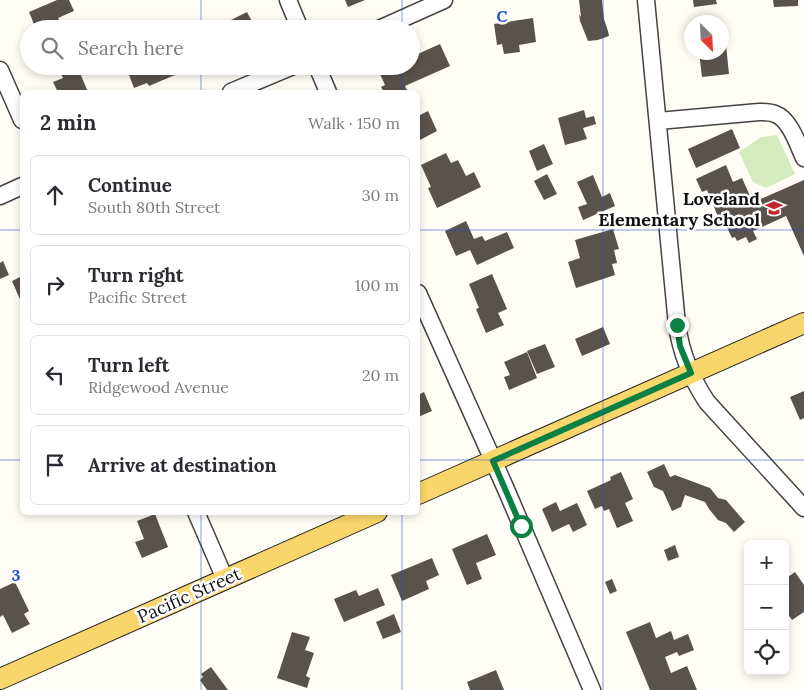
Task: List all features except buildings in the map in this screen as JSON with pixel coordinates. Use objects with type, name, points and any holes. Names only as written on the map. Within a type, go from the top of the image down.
[{"type":"main road","points":[[420,493],[804,323]]},
{"type":"main road","name":"Pacific Street","points":[[0,678],[370,515]]},
{"type":"street","points":[[288,0],[296,20]]},
{"type":"street","points":[[399,20],[444,0]]},
{"type":"street","points":[[646,0],[680,346],[701,393],[715,412],[804,508]]},
{"type":"street","points":[[0,70],[20,115]]},
{"type":"street","points":[[236,90],[272,75]]},
{"type":"street","points":[[321,75],[327,90]]},
{"type":"street","points":[[658,122],[759,112],[774,113],[783,119],[789,127],[804,158]]},
{"type":"street","points":[[0,196],[20,187]]},
{"type":"street","points":[[420,297],[592,690]]},
{"type":"street","points":[[197,515],[225,579]]},
{"type":"green space","points":[[777,135],[795,174],[766,188],[753,182],[739,152],[761,137]]},
{"type":"place","name":"Loveland Elementary School","points":[[774,208]]},
{"type":"route","points":[[521,526],[493,461],[691,373],[680,346],[677,325]]}]
